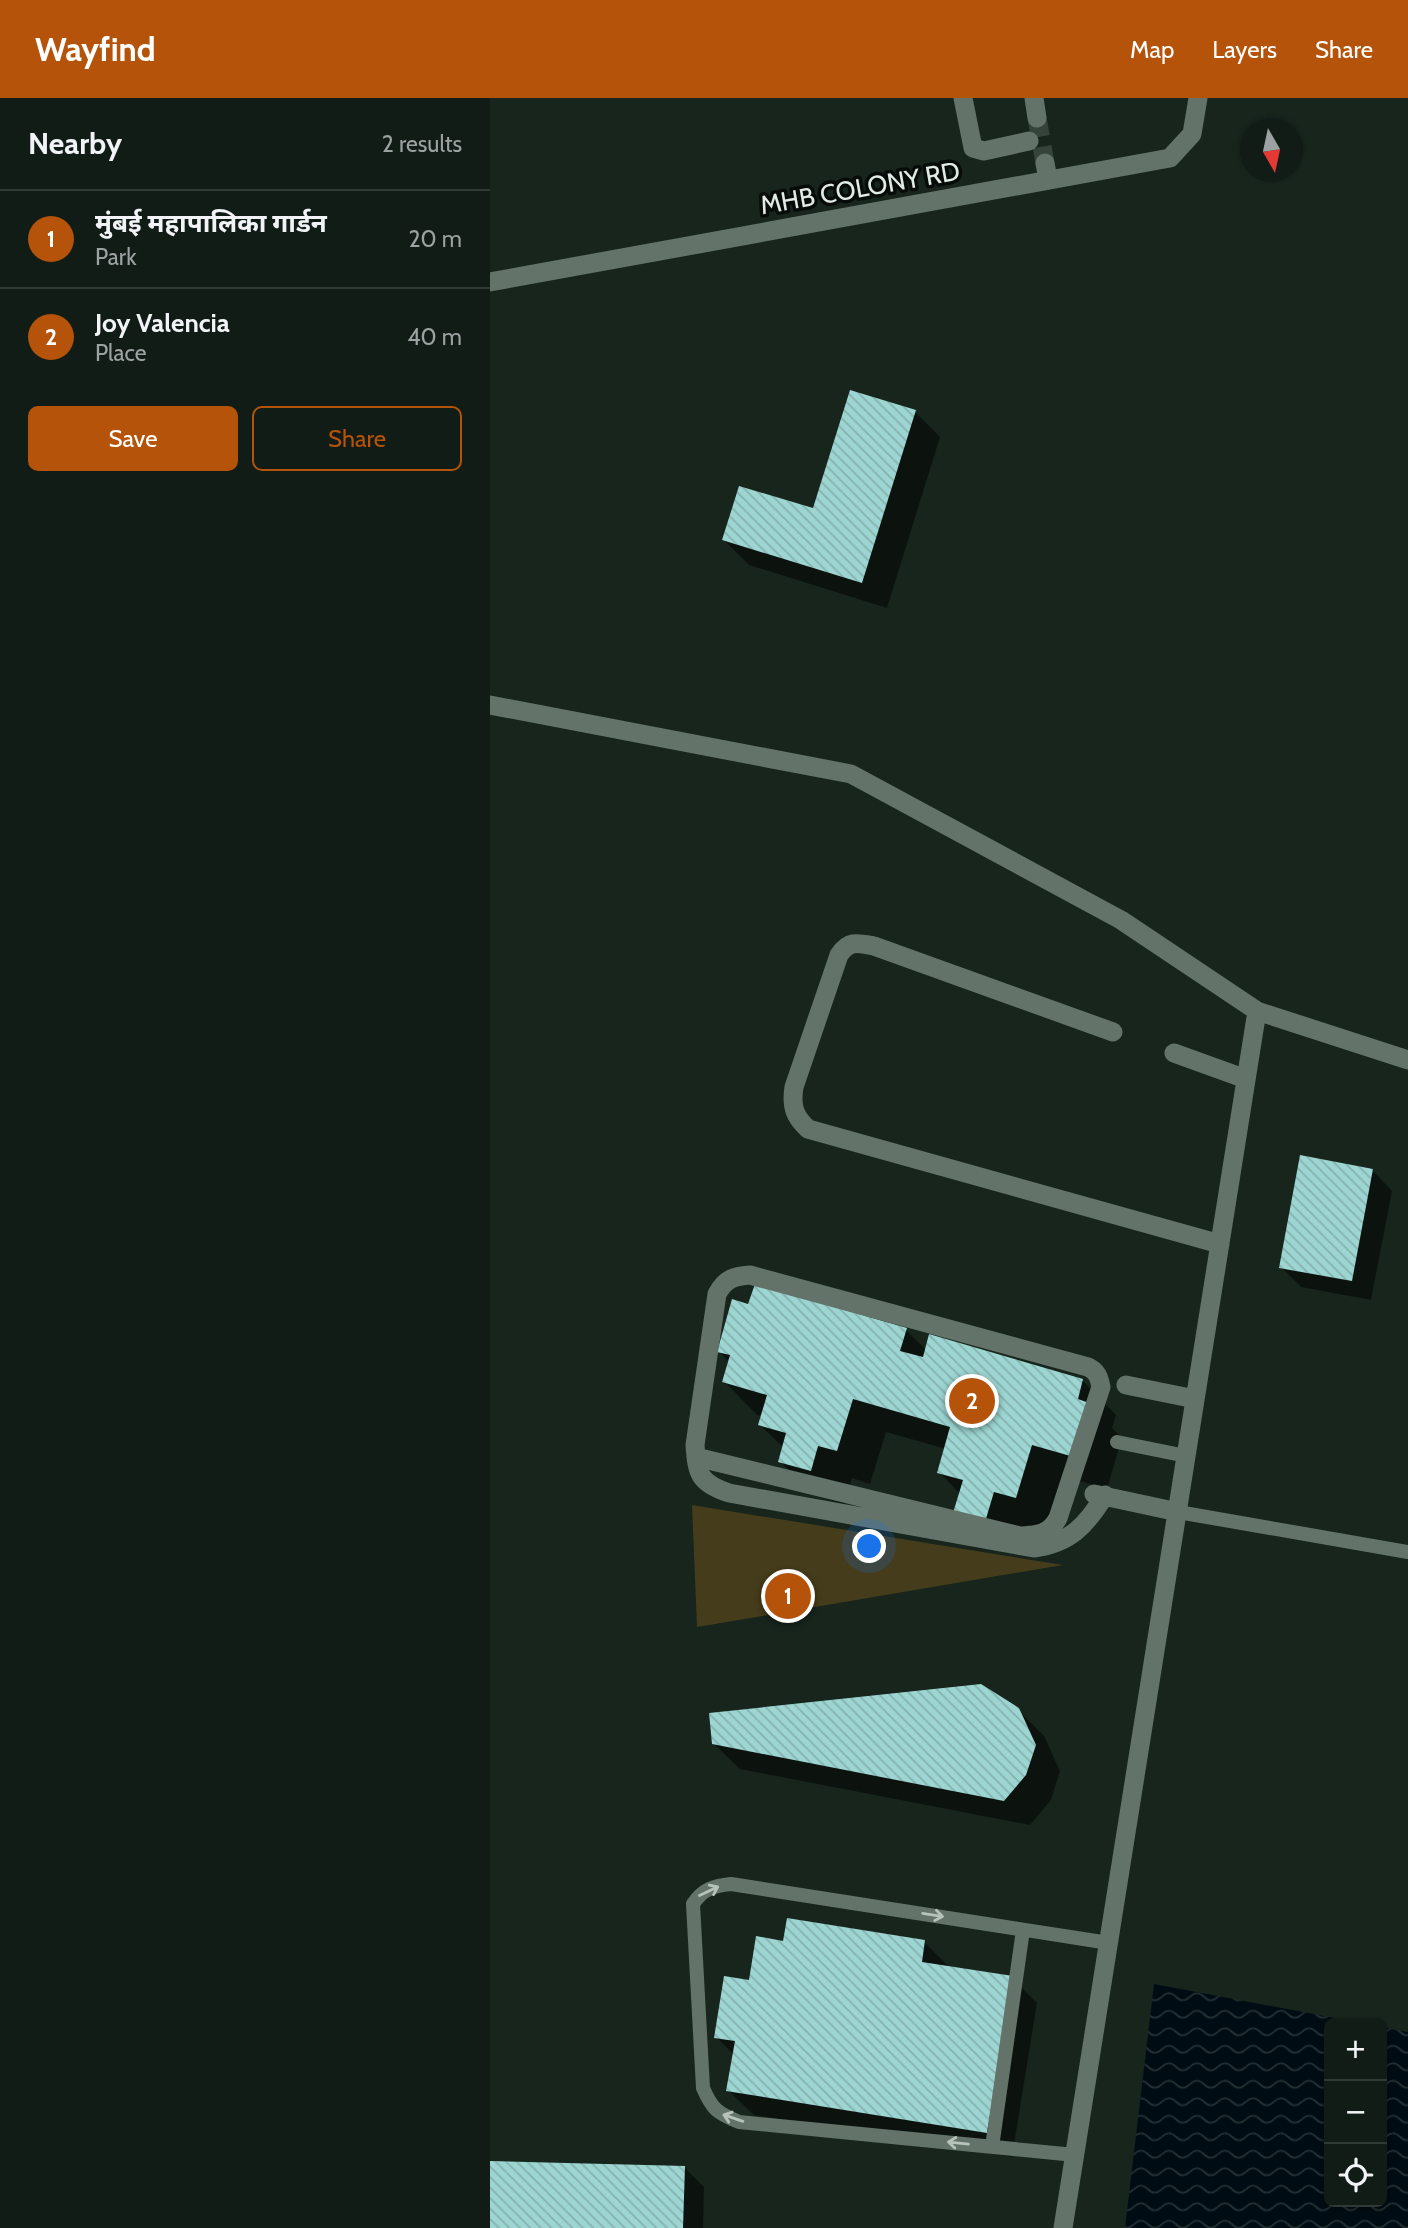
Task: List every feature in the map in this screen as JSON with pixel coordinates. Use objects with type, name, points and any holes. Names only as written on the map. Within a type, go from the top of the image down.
[{"type":"street","points":[[963,98],[973,148],[984,151],[1029,141]]},
{"type":"street","points":[[1034,98],[1037,118]]},
{"type":"street","name":"MHB COLONY RD","points":[[490,282],[1046,172],[1170,158],[1192,134],[1198,98]]},
{"type":"street","points":[[490,705],[851,774],[1121,920],[1257,1011],[1408,1060]]},
{"type":"street","points":[[1113,1032],[874,946],[852,942],[845,946],[839,955],[794,1087],[791,1104],[797,1119],[808,1129],[1220,1244]]},
{"type":"street","points":[[1063,2228],[1257,1011]]},
{"type":"street","points":[[1174,1053],[1246,1079]]},
{"type":"street","points":[[695,1457],[1020,1536],[1046,1533],[1058,1518],[1101,1387],[1095,1370],[1087,1367],[750,1275],[727,1280],[717,1294],[695,1445],[695,1457],[700,1477],[713,1488],[1034,1548],[1063,1542],[1077,1532],[1096,1510],[1099,1494],[1178,1512]]},
{"type":"street","points":[[1126,1385],[1195,1399]]},
{"type":"lane","points":[[1116,1442],[1186,1456]]},
{"type":"lane","points":[[1178,1512],[1408,1552]]},
{"type":"lane","points":[[1075,2155],[739,2122],[723,2116],[710,2106],[703,2088],[693,1904],[700,1893],[716,1886],[731,1884],[1109,1942]]},
{"type":"lane","points":[[992,2147],[1023,1930]]},
{"type":"shaded area","points":[[692,1505],[1063,1565],[697,1627]]},
{"type":"water","points":[[1154,1984],[1334,2018],[1324,2018],[1324,2207],[1387,2207],[1387,2028],[1408,2032],[1408,2228],[1125,2228]]},
{"type":"building","points":[[850,390],[916,410],[862,583],[722,540],[739,486],[813,508]]},
{"type":"building","points":[[1300,1155],[1373,1169],[1352,1281],[1279,1268]]},
{"type":"building","points":[[755,1284],[907,1328],[900,1351],[923,1357],[929,1334],[1083,1379],[1078,1399],[1089,1403],[1074,1457],[1032,1445],[1016,1498],[994,1492],[985,1522],[953,1513],[963,1480],[937,1473],[950,1427],[853,1399],[837,1451],[818,1446],[811,1471],[778,1462],[786,1433],[758,1425],[767,1395],[722,1382],[730,1355],[717,1352],[732,1299],[748,1304]]},
{"type":"building","points":[[981,1684],[1019,1708],[1036,1745],[1026,1775],[1004,1801],[712,1744],[709,1713]]},
{"type":"building","points":[[787,1918],[925,1940],[922,1962],[1013,1976],[987,2133],[726,2091],[735,2041],[714,2038],[724,1976],[749,1980],[756,1936],[783,1941]]},
{"type":"building","points":[[490,2161],[685,2166],[683,2228],[490,2228]]},
{"type":"tunnel","points":[[1037,118],[1045,163]]},
{"type":"place","name":"Joy Valencia","points":[[972,1401]]},
{"type":"place","name":"मुंबई महापालिका गार्डन","points":[[788,1596]]}]
